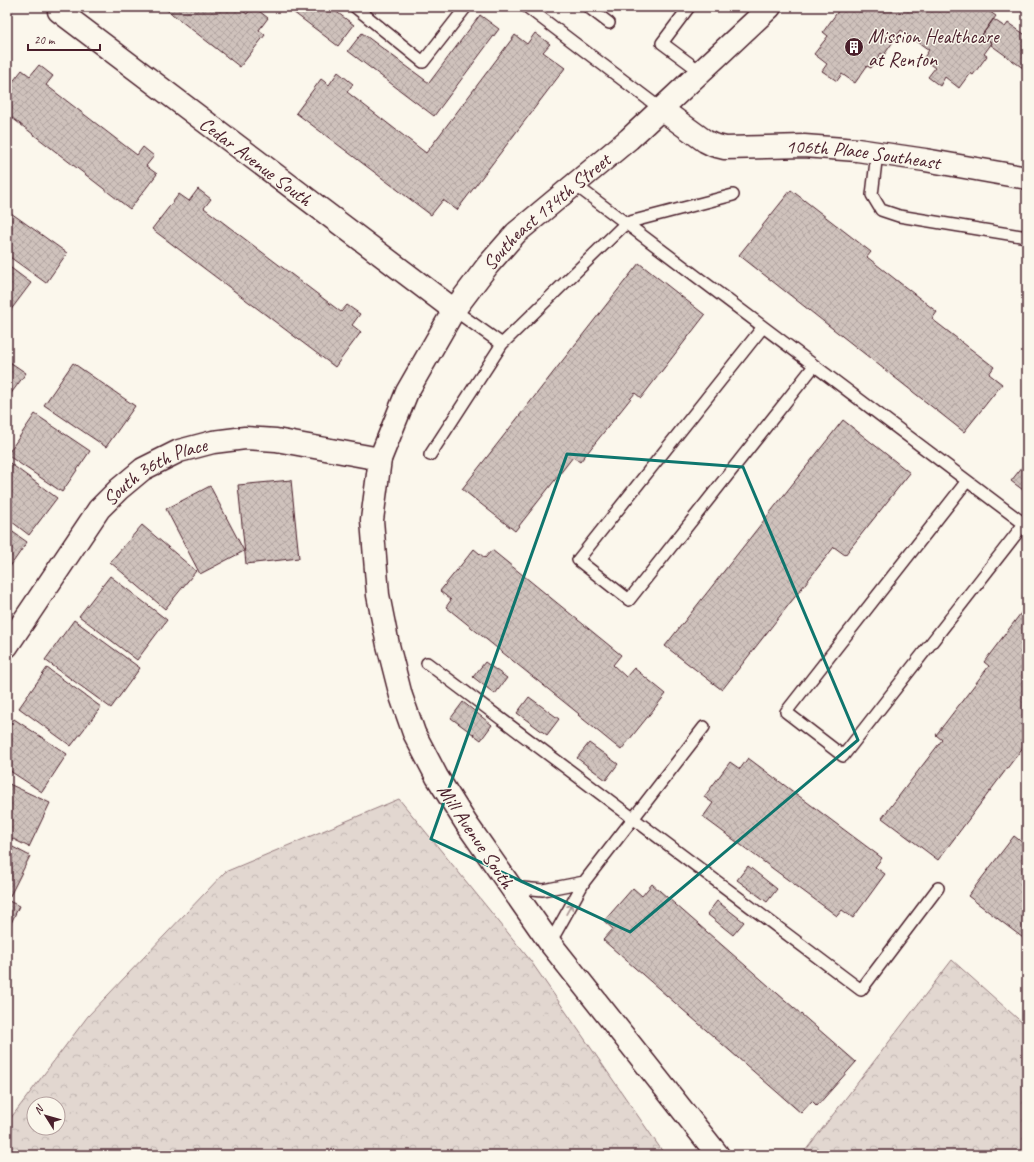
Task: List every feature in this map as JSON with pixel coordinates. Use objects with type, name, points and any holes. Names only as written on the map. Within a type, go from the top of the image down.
[{"type":"street","name":"Southeast 174th Street","points":[[380,459],[407,392],[454,310],[488,265],[516,233],[629,139],[770,7]]},
{"type":"street","name":"Cedar Avenue South","points":[[59,11],[454,310]]},
{"type":"street","name":"106th Place Southeast","points":[[661,109],[705,141],[725,148],[804,146],[877,153],[1027,178]]},
{"type":"street","name":"South 36th Place","points":[[7,646],[99,509],[119,488],[143,469],[179,451],[213,442],[245,438],[276,440],[380,459]]},
{"type":"street","name":"Mill Avenue South","points":[[380,459],[372,520],[378,587],[388,645],[401,696],[414,733],[437,777],[466,823],[550,944],[718,1155]]},
{"type":"lane","points":[[355,7],[423,62],[466,7]]},
{"type":"lane","points":[[527,7],[661,109]]},
{"type":"lane","points":[[588,7],[609,23]]},
{"type":"lane","points":[[689,7],[662,43],[701,72]]},
{"type":"lane","points":[[877,153],[872,195],[882,210],[899,216],[1027,237]]},
{"type":"lane","points":[[574,184],[1026,525],[843,756],[786,712],[967,481]]},
{"type":"lane","points":[[430,455],[502,344],[626,223],[732,196]]},
{"type":"lane","points":[[454,310],[502,344]]},
{"type":"lane","points":[[763,327],[578,560],[629,600],[814,366]]},
{"type":"lane","points":[[427,663],[861,990],[938,888]]},
{"type":"lane","points":[[550,944],[584,882],[704,727]]},
{"type":"lane","points":[[510,886],[543,890],[584,882]]},
{"type":"highlighted area","points":[[567,454],[743,467],[858,740],[630,932],[431,839]]},
{"type":"green space","points":[[399,799],[530,960],[665,1155],[7,1155],[7,1123],[26,1098],[26,1136],[66,1136],[66,1096],[27,1096],[88,1016],[225,872]]},
{"type":"green space","points":[[952,960],[1027,1027],[1027,1155],[802,1155]]},
{"type":"building","points":[[7,7],[14,7],[7,16]]},
{"type":"building","points":[[163,7],[238,7],[247,14],[252,7],[254,7],[268,18],[259,30],[265,35],[240,67]]},
{"type":"building","points":[[296,7],[330,7],[354,25],[338,46],[293,12]]},
{"type":"building","points":[[612,7],[625,7],[620,13]]},
{"type":"building","name":"Mission Healthcare at Renton","points":[[841,7],[983,7],[996,16],[982,35],[992,43],[984,54],[987,56],[973,75],[970,73],[959,88],[945,77],[940,86],[928,77],[935,68],[923,59],[929,50],[901,30],[884,55],[881,53],[871,68],[867,66],[855,83],[842,74],[837,81],[822,71],[827,64],[814,54],[828,36],[823,32]]},
{"type":"building","points":[[480,15],[499,29],[434,116],[348,51],[362,33],[429,83]]},
{"type":"building","points":[[993,19],[1005,27],[1008,23],[1027,36],[1027,71],[991,45],[992,43],[982,35]]},
{"type":"building","points":[[535,33],[550,44],[543,52],[565,68],[457,210],[443,200],[431,215],[296,113],[321,79],[329,85],[338,72],[353,84],[347,92],[426,153],[515,35],[527,44]]},
{"type":"building","points":[[39,65],[53,76],[46,85],[137,155],[143,147],[154,156],[146,166],[157,174],[130,209],[7,114],[7,89],[22,70],[30,76]]},
{"type":"building","points":[[198,189],[211,199],[204,208],[341,312],[347,305],[360,314],[352,325],[361,332],[335,367],[152,229],[179,194],[189,201]]},
{"type":"building","points":[[791,190],[871,252],[867,257],[937,312],[932,319],[994,367],[989,374],[1002,384],[964,432],[739,255]]},
{"type":"building","points":[[11,213],[67,253],[46,283],[7,255],[7,219]]},
{"type":"building","points":[[639,263],[705,315],[641,398],[635,393],[580,462],[573,457],[515,531],[462,489]]},
{"type":"building","points":[[7,265],[31,283],[7,315]]},
{"type":"building","points":[[7,360],[26,373],[7,399]]},
{"type":"building","points":[[73,363],[135,406],[106,447],[44,405]]},
{"type":"building","points":[[35,414],[90,451],[62,492],[7,455]]},
{"type":"building","points":[[843,420],[910,473],[845,555],[834,547],[722,690],[665,646]]},
{"type":"building","points":[[7,461],[57,498],[29,535],[7,518]]},
{"type":"building","points":[[1027,461],[1027,493],[1011,481]]},
{"type":"building","points":[[291,480],[299,558],[246,564],[238,485]]},
{"type":"building","points":[[210,486],[244,551],[200,574],[166,509]]},
{"type":"building","points":[[142,525],[196,571],[165,609],[110,562]]},
{"type":"building","points":[[7,528],[27,542],[7,571]]},
{"type":"building","points":[[474,549],[485,558],[492,550],[621,655],[613,665],[626,677],[634,668],[666,694],[621,750],[578,715],[579,714],[446,607],[451,600],[440,591]]},
{"type":"building","points":[[110,576],[167,620],[137,660],[79,616]]},
{"type":"building","points":[[1027,605],[1027,742],[938,860],[882,818],[942,740],[936,735],[989,666],[984,662]]},
{"type":"building","points":[[74,620],[140,668],[111,708],[45,660]]},
{"type":"building","points":[[485,662],[507,678],[495,694],[473,677]]},
{"type":"building","points":[[47,668],[101,707],[71,746],[19,708]]},
{"type":"building","points":[[529,697],[559,719],[547,735],[517,713]]},
{"type":"building","points":[[463,702],[492,725],[481,740],[451,718]]},
{"type":"building","points":[[14,719],[67,754],[42,792],[7,769],[7,729]]},
{"type":"building","points":[[589,743],[618,764],[606,780],[577,758]]},
{"type":"building","points":[[748,758],[882,858],[875,867],[885,874],[853,918],[842,910],[837,916],[703,817],[713,803],[704,797],[730,762],[740,769]]},
{"type":"building","points":[[7,783],[50,803],[29,847],[7,836]]},
{"type":"building","points":[[1014,836],[1027,846],[1027,941],[968,896]]},
{"type":"building","points":[[7,844],[30,856],[10,896],[7,894]]},
{"type":"building","points":[[748,866],[777,889],[767,902],[737,880]]},
{"type":"building","points":[[652,884],[856,1062],[817,1106],[812,1101],[801,1113],[603,940],[613,929],[604,921],[633,888],[642,896]]},
{"type":"building","points":[[7,900],[19,906],[7,932]]},
{"type":"building","points":[[717,901],[744,922],[733,935],[707,914]]},
{"type":"place","name":"Mission Healthcare at Renton","points":[[854,47]]}]
